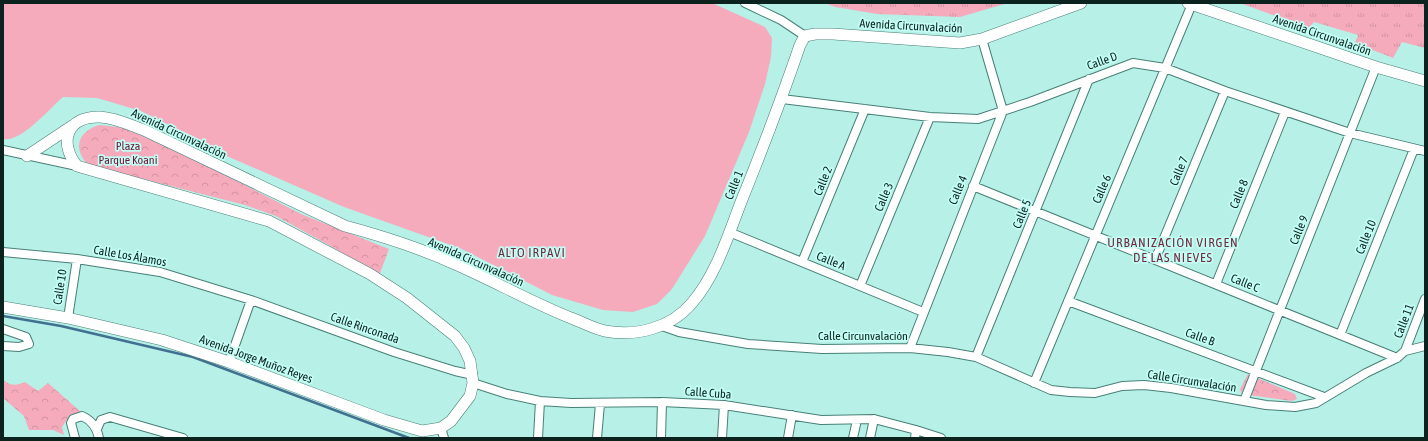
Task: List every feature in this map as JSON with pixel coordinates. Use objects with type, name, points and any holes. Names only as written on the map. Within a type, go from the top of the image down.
[{"type":"street","points":[[746,3],[781,20],[805,36]]},
{"type":"street","name":"Avenida Circunvalación","points":[[805,36],[815,34],[833,34],[960,43],[982,39],[1081,3]]},
{"type":"street","name":"Avenida Circunvalación","points":[[1190,4],[1376,68],[1425,81]]},
{"type":"street","name":"Calle 6","points":[[1034,383],[1165,68],[1190,4]]},
{"type":"street","name":"Calle 1","points":[[662,326],[676,318],[692,303],[717,262],[782,99],[800,45],[805,36]]},
{"type":"street","points":[[982,39],[1002,111]]},
{"type":"street","name":"Calle D","points":[[782,99],[930,117],[978,119],[1133,63],[1165,68],[1225,91],[1350,133],[1425,151]]},
{"type":"street","name":"Calle 9","points":[[1244,401],[1376,68]]},
{"type":"street","name":"Calle 5","points":[[976,357],[1089,79]]},
{"type":"street","name":"Calle 7","points":[[1155,260],[1225,91]]},
{"type":"street","name":"Calle 2","points":[[802,262],[865,109]]},
{"type":"street","name":"Calle 4","points":[[910,348],[1002,111]]},
{"type":"street","name":"Calle 8","points":[[1216,284],[1285,112]]},
{"type":"street","name":"Avenida Circunvalación","points":[[27,156],[83,120],[98,117],[115,119],[144,130],[345,226],[378,235],[454,263],[517,295],[604,331],[629,334],[662,326]]},
{"type":"street","name":"Calle 3","points":[[860,286],[930,117]]},
{"type":"street","points":[[73,126],[68,135],[67,148],[71,158],[78,166]]},
{"type":"street","name":"Calle 10","points":[[1340,335],[1414,149]]},
{"type":"street","points":[[3,150],[78,166],[269,221],[370,274],[400,294],[455,336],[464,348],[470,361],[473,379]]},
{"type":"street","name":"Calle C","points":[[973,186],[1397,358]]},
{"type":"street","name":"Calle A","points":[[729,232],[923,312]]},
{"type":"street","name":"Calle Los Álamos","points":[[3,252],[77,260],[160,272],[251,300]]},
{"type":"street","name":"Calle 10","points":[[68,318],[77,260]]},
{"type":"street","name":"Calle 11","points":[[1405,351],[1425,299]]},
{"type":"street","points":[[229,362],[251,300]]},
{"type":"street","name":"Calle Rinconada","points":[[251,300],[394,352],[455,371],[473,379]]},
{"type":"street","name":"Calle B","points":[[1068,301],[1324,397]]},
{"type":"street","name":"Avenida Jorge Muñoz Reyes","points":[[3,307],[68,318],[162,340],[229,362],[384,420],[422,431],[443,433],[470,396],[473,379]]},
{"type":"street","name":"Calle Circunvalación","points":[[662,326],[687,333],[748,344],[822,349],[910,348],[976,357],[1050,390],[1095,393],[1122,386],[1144,385],[1244,401],[1295,407],[1316,403],[1324,397],[1397,358],[1405,351],[1425,346]]},
{"type":"street","points":[[3,329],[26,338],[29,344],[19,347],[3,346]]},
{"type":"street","name":"Calle Cuba","points":[[473,379],[507,394],[540,401],[600,404],[662,402],[724,405],[821,420],[874,420],[915,434],[941,438]]},
{"type":"street","points":[[538,438],[540,401]]},
{"type":"street","points":[[661,438],[662,402]]},
{"type":"street","points":[[597,438],[600,404]]},
{"type":"street","points":[[722,438],[724,405]]},
{"type":"street","points":[[788,438],[792,415]]},
{"type":"street","points":[[75,438],[71,423],[77,416],[87,418],[97,429],[99,438]]},
{"type":"street","points":[[97,429],[100,420],[110,417],[183,438]]},
{"type":"street","points":[[853,438],[857,420]]},
{"type":"street","points":[[870,438],[874,420]]},
{"type":"green space","points":[[3,3],[712,3],[765,27],[772,38],[771,57],[765,84],[749,132],[705,236],[672,289],[657,304],[633,312],[603,310],[552,295],[462,249],[344,207],[206,147],[183,132],[141,111],[97,98],[63,97],[35,124],[18,136],[10,139],[3,139]]},
{"type":"green space","points":[[825,3],[1008,3],[960,17],[877,14],[835,7]]},
{"type":"green space","points":[[1240,3],[1425,3],[1425,48],[1402,42],[1393,58],[1355,43],[1358,35],[1314,22],[1308,28]]},
{"type":"green space","name":"Plaza Parque Koani","points":[[99,125],[137,131],[301,214],[389,249],[379,276],[334,248],[276,216],[245,205],[88,165],[80,153],[80,142],[86,132]]},
{"type":"green space","points":[[1248,374],[1295,394],[1297,399],[1292,401],[1242,394],[1240,389]]},
{"type":"green space","points":[[3,380],[14,385],[25,382],[38,391],[48,383],[82,413],[68,418],[62,427],[64,435],[53,430],[29,430],[24,416],[3,398]]},
{"type":"waterway","points":[[3,316],[61,326],[193,357],[409,438]]},
{"type":"district","name":"URBANIZACIÓN VIRGEN DE LAS NIEVES","points":[[1173,250]]},
{"type":"district","name":"ALTO IRPAVI","points":[[532,252]]}]
